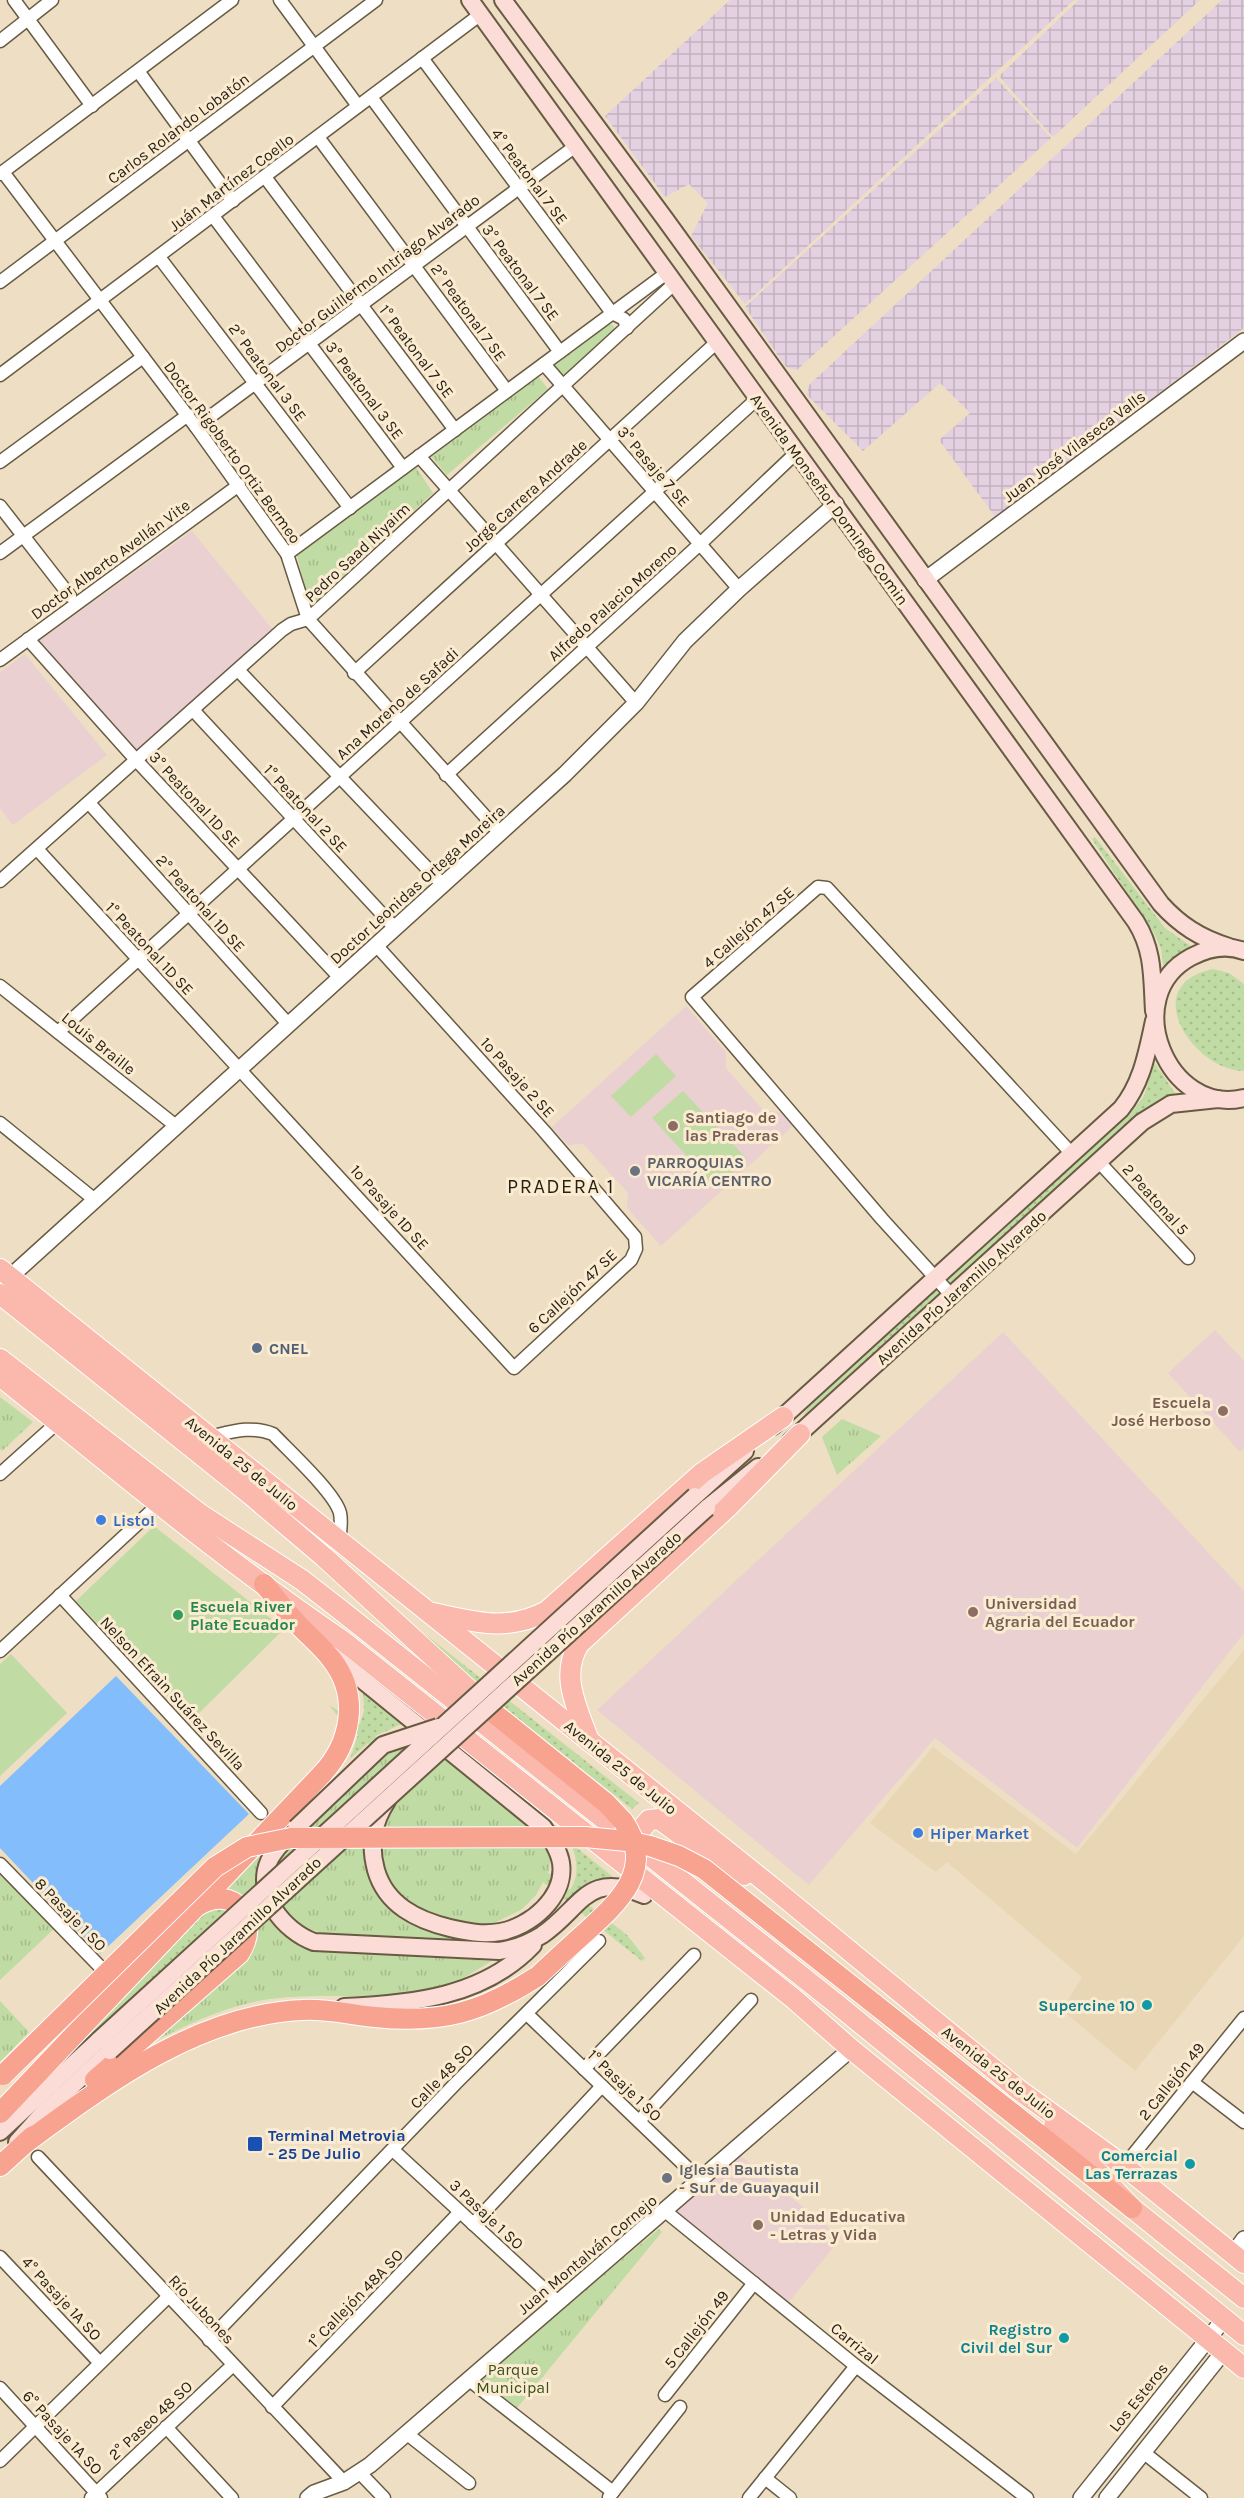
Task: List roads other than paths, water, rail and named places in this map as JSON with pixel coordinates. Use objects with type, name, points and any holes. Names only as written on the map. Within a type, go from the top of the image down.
[{"type":"highway","points":[[0,2112],[322,1774],[335,1760],[341,1749],[349,1722],[345,1683],[333,1661],[264,1584]]},
{"type":"highway","points":[[0,2166],[31,2150],[104,2086],[158,2055],[196,2037],[243,2020],[304,2010],[401,2019],[449,2017],[489,2003],[538,1976],[621,1899],[635,1867],[636,1856],[632,1838],[614,1810],[496,1714]]},
{"type":"highway","points":[[2,2077],[215,1867],[248,1848],[291,1838],[585,1837],[627,1841],[666,1851],[692,1862],[719,1879],[1132,2208]]},
{"type":"highway","points":[[31,2150],[239,1954],[248,1936],[249,1928],[244,1913],[236,1905],[222,1898],[214,1899],[190,1911]]},
{"type":"main road","name":"Avenida Monseñor Domingo Comin","points":[[470,0],[577,145],[1136,922],[1144,936],[1151,957],[1154,1016]]},
{"type":"main road","name":"Avenida Monseñor Domingo Comin","points":[[503,0],[665,219],[1161,904],[1184,927],[1214,942],[1239,949]]},
{"type":"main road","points":[[1239,949],[1202,951],[1176,968],[1159,994],[1154,1016],[1161,1051],[1174,1070],[1190,1086],[1218,1099],[1241,1100]]},
{"type":"main road","name":"Avenida Pío Jaramillo Alvarado","points":[[0,2132],[105,2045],[393,1792],[701,1502],[783,1417],[1122,1109],[1140,1079],[1154,1016]]},
{"type":"main road","name":"Avenida Pío Jaramillo Alvarado","points":[[0,2161],[105,2045],[449,1720],[701,1502],[800,1434],[1142,1122],[1164,1107],[1182,1102],[1218,1099]]},
{"type":"main road","name":"Avenida 25 de Julio","points":[[5,1273],[773,1888],[1019,2090],[1240,2252]]},
{"type":"main road","name":"Avenida 25 de Julio","points":[[0,1294],[251,1495],[324,1557],[496,1714]]},
{"type":"main road","points":[[0,1359],[200,1514],[302,1580],[338,1608],[672,1873],[1105,2222],[1232,2318],[1244,2335]]},
{"type":"main road","points":[[0,1376],[159,1504],[343,1641],[794,1999],[851,2049],[1244,2368]]},
{"type":"main road","points":[[428,1612],[502,1625],[522,1622],[547,1611],[702,1473],[783,1417]]},
{"type":"main road","points":[[589,1741],[569,1678],[571,1660],[579,1644],[728,1507],[800,1434]]},
{"type":"main road","points":[[251,1495],[339,1541]]},
{"type":"main road","points":[[200,1514],[264,1584]]},
{"type":"main road","points":[[319,1645],[543,1827],[558,1850],[561,1863],[560,1884],[555,1893],[548,1903],[527,1921],[508,1930],[490,1933],[462,1930],[432,1923],[406,1911],[394,1902],[382,1885],[372,1853],[375,1822],[393,1792]]},
{"type":"main road","points":[[449,1720],[434,1729],[383,1745],[365,1759],[296,1828],[268,1861],[265,1881],[278,1918],[299,1937],[328,1944],[499,1952],[525,1944],[543,1934]]},
{"type":"main road","points":[[773,1888],[719,1863],[663,1822],[649,1820],[641,1827],[640,1837],[672,1873],[794,1999]]},
{"type":"main road","points":[[304,2010],[423,2000],[462,1990],[494,1975],[516,1960],[583,1897],[599,1888],[619,1886],[684,1912]]},
{"type":"main road","points":[[1019,2090],[1132,2208],[1244,2298]]},
{"type":"main road","points":[[990,2162],[1105,2222]]},
{"type":"main road","points":[[1176,2244],[1244,2277]]},
{"type":"main road","points":[[1232,2318],[1244,2347]]},
{"type":"street","points":[[14,0],[92,106]]},
{"type":"street","points":[[0,41],[52,0]]},
{"type":"street","points":[[1,173],[232,0]]},
{"type":"street","points":[[280,0],[358,106]]},
{"type":"street","name":"Carlos Rolando Lobatón","points":[[0,282],[376,0]]},
{"type":"street","name":"Juán Martínez Coello","points":[[0,375],[481,14]]},
{"type":"street","name":"4° Peatonal 7 SE","points":[[422,58],[612,313],[621,316],[627,328]]},
{"type":"street","points":[[138,71],[233,201]]},
{"type":"street","name":"3° Peatonal 7 SE","points":[[370,97],[560,352]]},
{"type":"street","name":"2° Peatonal 7 SE","points":[[318,137],[507,391]]},
{"type":"street","name":"Doctor Guillermo Intriago Alvarado","points":[[196,427],[577,145]]},
{"type":"street","name":"Doctor Rigoberto Ortiz Bermeo","points":[[1,173],[188,415],[287,554],[308,620],[500,833]]},
{"type":"street","name":"1° Peatonal 7 SE","points":[[265,177],[455,429]]},
{"type":"street","name":"3° Peatonal 3 SE","points":[[213,216],[403,468]]},
{"type":"street","name":"2° Peatonal 3 SE","points":[[159,256],[350,508]]},
{"type":"street","name":"Pedro Saad Niyaim","points":[[287,554],[612,313],[672,278]]},
{"type":"street","name":"Pedro Saad Niyaim","points":[[0,880],[137,761],[282,630],[291,624],[308,620],[627,328],[672,278]]},
{"type":"street","name":"Juan José Vilaseca Valls","points":[[925,580],[1244,341]]},
{"type":"street","name":"Jorge Carrera Andrade","points":[[354,673],[717,342]]},
{"type":"street","points":[[0,462],[143,357]]},
{"type":"street","name":"3° Pasaje 7 SE","points":[[544,364],[739,589]]},
{"type":"street","name":"Ana Moreno de Safadi","points":[[58,1032],[758,398]]},
{"type":"street","points":[[0,553],[188,415]]},
{"type":"street","name":"Alfredo Palacio Moreno","points":[[446,775],[700,544],[797,452]]},
{"type":"street","points":[[419,456],[636,703]]},
{"type":"street","name":"Doctor Alberto Avellán Vite","points":[[0,660],[239,485]]},
{"type":"street","name":"Doctor Leonidas Ortega Moreira","points":[[5,1273],[95,1200],[565,774],[636,703],[686,641],[739,589],[836,504]]},
{"type":"street","points":[[0,506],[70,596]]},
{"type":"street","name":"3° Peatonal 1D SE","points":[[28,639],[137,761],[340,978]]},
{"type":"street","points":[[238,670],[443,885]]},
{"type":"street","name":"1° Peatonal 2 SE","points":[[194,710],[395,928]]},
{"type":"street","name":"2° Peatonal 1D SE","points":[[89,803],[289,1025]]},
{"type":"street","name":"1° Peatonal 1D SE","points":[[37,849],[240,1069]]},
{"type":"street","name":"4 Callejón 47 SE","points":[[936,1278],[882,1219],[692,997],[818,887],[827,888],[1072,1155]]},
{"type":"street","name":"1º Pasaje 2 SE","points":[[376,945],[633,1232]]},
{"type":"street","name":"Louis Braille","points":[[0,986],[176,1126]]},
{"type":"street","name":"1º Pasaje 1D SE","points":[[240,1069],[514,1368]]},
{"type":"street","points":[[0,1123],[95,1200]]},
{"type":"street","name":"2 Peatonal 5","points":[[1099,1162],[1188,1258]]},
{"type":"street","name":"6 Callejón 47 SE","points":[[514,1368],[631,1260],[636,1250],[633,1232]]},
{"type":"street","points":[[936,1278],[952,1296]]},
{"type":"street","points":[[0,1474],[58,1422]]},
{"type":"street","points":[[209,1437],[245,1429],[262,1430],[273,1434],[327,1491],[338,1507],[341,1517],[339,1541]]},
{"type":"street","points":[[0,1651],[159,1504]]},
{"type":"street","name":"Nelson Efraìn Suárez Sevilla","points":[[60,1595],[261,1812]]},
{"type":"street","name":"8 Pasaje 1 SO","points":[[0,1864],[119,1987]]},
{"type":"street","name":"Calle 48 SO","points":[[209,2340],[456,2083],[599,1941]]},
{"type":"street","points":[[584,2069],[694,1955]]},
{"type":"street","points":[[639,2121],[751,2000]]},
{"type":"street","name":"1° Pasaje 1 SO","points":[[527,2014],[701,2181]]},
{"type":"street","name":"2 Callejón 49","points":[[1124,2166],[1244,2018]]},
{"type":"street","name":"Juan Montalván Cornejo","points":[[308,2498],[314,2493],[344,2482],[360,2473],[701,2181],[851,2049]]},
{"type":"street","points":[[1192,2082],[1244,2122]]},
{"type":"street","points":[[473,2224],[602,2086]]},
{"type":"street","name":"Río Jubones","points":[[31,2150],[232,2366],[344,2482]]},
{"type":"street","name":"3 Pasaje 1 SO","points":[[393,2150],[558,2302]]},
{"type":"street","name":"Carrizal","points":[[665,2211],[856,2366],[1027,2498]]},
{"type":"street","name":"1° Callejón 48A SO","points":[[272,2407],[460,2212]]},
{"type":"street","name":"4° Pasaje 1A SO","points":[[0,2256],[99,2362]]},
{"type":"street","name":"5 Callejón 49","points":[[665,2395],[754,2283]]},
{"type":"street","points":[[0,2461],[169,2296]]},
{"type":"street","name":"Los Esteros","points":[[1081,2498],[1208,2338],[1232,2318]]},
{"type":"street","points":[[1107,2498],[1224,2351]]},
{"type":"street","name":"2° Paseo 48 SO","points":[[96,2496],[232,2366]]},
{"type":"street","points":[[749,2498],[856,2366]]},
{"type":"street","points":[[468,2379],[611,2495],[680,2408]]},
{"type":"street","name":"6° Pasaje 1A SO","points":[[0,2388],[96,2496]]},
{"type":"street","points":[[166,2427],[232,2498]]},
{"type":"street","points":[[406,2433],[469,2483]]},
{"type":"street","points":[[1143,2452],[1201,2498]]},
{"type":"street","points":[[360,2473],[384,2498]]},
{"type":"street","points":[[765,2478],[790,2498]]},
{"type":"street","name":"Juan Montalván Cornejo","points":[[333,2498],[344,2482]]},
{"type":"water","points":[[116,1676],[249,1814],[100,1954],[0,1848],[0,1786]]},
{"type":"place","name":"Santiago de las Praderas","points":[[673,1126]]},
{"type":"place","name":"PARROQUIAS VICARÍA CENTRO","points":[[635,1171]]},
{"type":"place","name":"CNEL","points":[[257,1348]]},
{"type":"place","name":"Escuela José Herboso","points":[[1223,1411]]},
{"type":"place","name":"Listo!","points":[[101,1520]]},
{"type":"place","name":"Universidad Agraria del Ecuador","points":[[973,1612]]},
{"type":"place","name":"Escuela River Plate Ecuador","points":[[178,1615]]},
{"type":"place","name":"Hiper Market","points":[[918,1833]]},
{"type":"place","name":"Supercine 10","points":[[1147,2005]]},
{"type":"place","name":"Terminal Metrovia - 25 De Julio","points":[[255,2144]]},
{"type":"place","name":"Comercial Las Terrazas","points":[[1190,2164]]},
{"type":"place","name":"Iglesia Bautista - Sur de Guayaquil","points":[[667,2178]]},
{"type":"place","name":"Unidad Educativa - Letras y Vida","points":[[758,2225]]},
{"type":"place","name":"Registro Civil del Sur","points":[[1064,2338]]},
{"type":"district","name":"PRADERA 1","points":[[561,1186]]},
{"type":"park label","name":"Parque Municipal","points":[[513,2378]]}]
